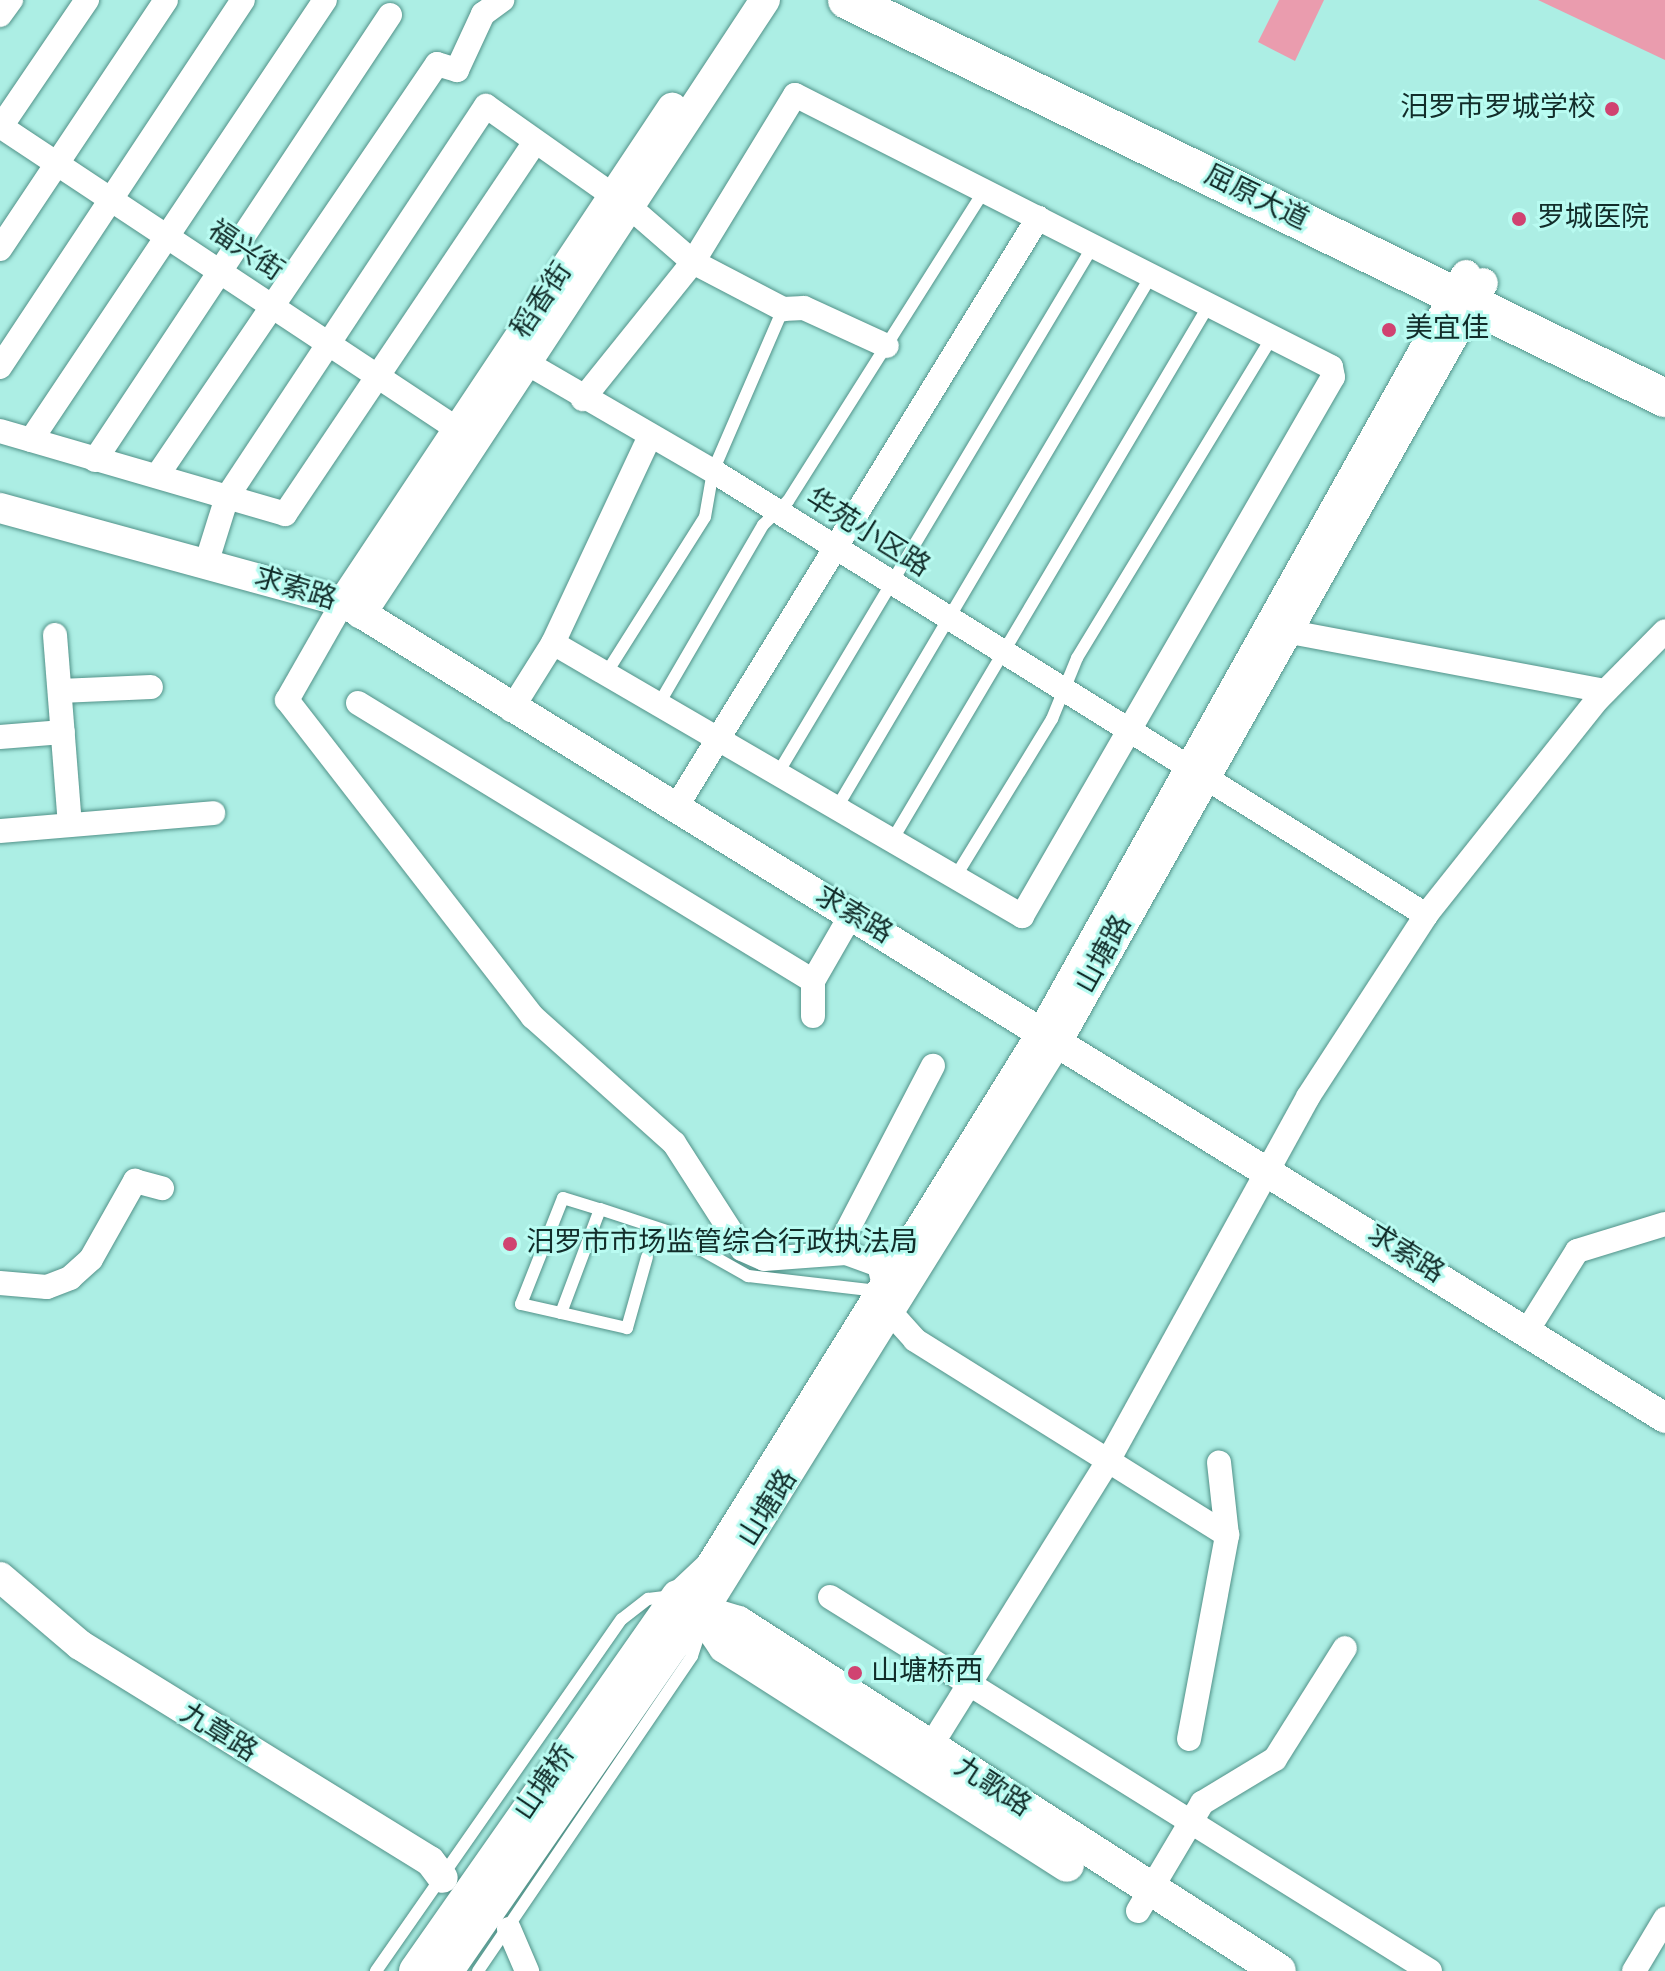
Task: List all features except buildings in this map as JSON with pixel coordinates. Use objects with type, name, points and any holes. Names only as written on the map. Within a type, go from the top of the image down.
[{"type":"main road","name":"屈原大道","points":[[847,0],[1469,289],[1665,371]]},
{"type":"main road","name":"屈原大道","points":[[906,0],[1469,289],[1665,398]]},
{"type":"main road","name":"九歌路","points":[[690,1605],[725,1646],[924,1758],[1144,1901],[1235,1971]]},
{"type":"main road","name":"山塘桥","points":[[416,1971],[690,1605]]},
{"type":"main road","name":"山塘桥","points":[[446,1971],[671,1646],[690,1605]]},
{"type":"main road","name":"九歌路","points":[[1144,1901],[1279,1971]]},
{"type":"street","points":[[0,15],[11,0]]},
{"type":"street","points":[[0,127],[87,0]]},
{"type":"street","points":[[0,249],[166,0]]},
{"type":"street","points":[[0,367],[243,0]]},
{"type":"street","points":[[31,440],[325,0]]},
{"type":"street","points":[[157,476],[437,64],[457,70],[483,14],[502,0]]},
{"type":"street","name":"稻香街","points":[[352,608],[457,429],[518,358],[622,202],[743,0]]},
{"type":"street","points":[[622,202],[765,0]]},
{"type":"street","points":[[95,460],[390,15]]},
{"type":"street","points":[[553,643],[660,702],[953,880],[1022,916],[1333,377],[1331,367],[795,95],[693,262],[583,399]]},
{"type":"street","points":[[206,564],[227,497],[326,342],[486,106],[534,143],[622,202],[693,262],[783,309],[804,308],[887,346]]},
{"type":"street","name":"福兴街","points":[[0,127],[457,429]]},
{"type":"street","points":[[0,431],[285,514],[534,143]]},
{"type":"street","points":[[675,809],[1038,218]]},
{"type":"street","name":"山塘路","points":[[690,1605],[888,1303],[1050,1035],[1469,289]]},
{"type":"street","points":[[518,358],[287,700],[533,1017],[674,1143],[742,1249],[764,1259],[836,1252],[879,1265],[888,1303],[915,1340],[1227,1535]]},
{"type":"street","name":"华苑小区路","points":[[518,358],[649,438],[713,471],[1196,778],[1426,915]]},
{"type":"street","points":[[511,710],[553,643],[649,438]]},
{"type":"street","name":"求索路","points":[[0,508],[206,564],[352,608],[511,710],[1050,1035],[1665,1418]]},
{"type":"street","points":[[1279,629],[1605,691]]},
{"type":"street","points":[[924,1758],[1108,1461],[1268,1170],[1426,915],[1605,691],[1665,631]]},
{"type":"street","points":[[55,635],[70,824]]},
{"type":"street","points":[[60,691],[151,687]]},
{"type":"street","points":[[358,703],[813,981]]},
{"type":"street","points":[[0,737],[63,732]]},
{"type":"street","points":[[0,831],[213,813]]},
{"type":"street","points":[[813,1016],[813,981],[851,915]]},
{"type":"street","points":[[836,1252],[933,1066]]},
{"type":"street","points":[[0,1283],[47,1287],[70,1278],[91,1259],[135,1181],[162,1188]]},
{"type":"street","points":[[1527,1331],[1577,1251],[1665,1224]]},
{"type":"street","points":[[1189,1739],[1227,1535],[1219,1462]]},
{"type":"street","name":"九章路","points":[[0,1577],[80,1645],[430,1861],[443,1878]]},
{"type":"street","name":"九章路","points":[[0,1591],[78,1655],[422,1872],[443,1878]]},
{"type":"street","points":[[830,1597],[1430,1971]]},
{"type":"street","points":[[1144,1901],[1202,1803],[1275,1759],[1345,1648]]},
{"type":"street","points":[[1634,1971],[1665,1919]]},
{"type":"street","points":[[509,1929],[527,1971]]},
{"type":"lane","points":[[660,702],[777,512],[887,346],[984,191]]},
{"type":"lane","points":[[778,773],[895,587],[1093,246]]},
{"type":"lane","points":[[836,809],[1151,276]]},
{"type":"lane","points":[[891,842],[1209,305]]},
{"type":"lane","points":[[607,672],[705,517],[713,471],[783,309]]},
{"type":"lane","points":[[953,880],[1272,337]]},
{"type":"lane","points":[[647,1257],[627,1328],[521,1304],[563,1198],[670,1232],[748,1276],[888,1303]]},
{"type":"lane","points":[[561,1313],[600,1209]]},
{"type":"lane","points":[[376,1971],[622,1619],[648,1599],[690,1605],[692,1656],[478,1971]]},
{"type":"shaded area","points":[[1279,0],[1324,0],[1295,61],[1258,42]]},
{"type":"shaded area","points":[[1538,0],[1665,0],[1665,60]]},
{"type":"place","name":"汨罗市罗城学校","points":[[1612,109]]},
{"type":"place","name":"罗城医院","points":[[1519,219]]},
{"type":"place","name":"美宜佳","points":[[1389,330]]},
{"type":"place","name":"汨罗市市场监管综合行政执法局","points":[[510,1244]]},
{"type":"place","name":"山塘桥西","points":[[855,1673]]}]
